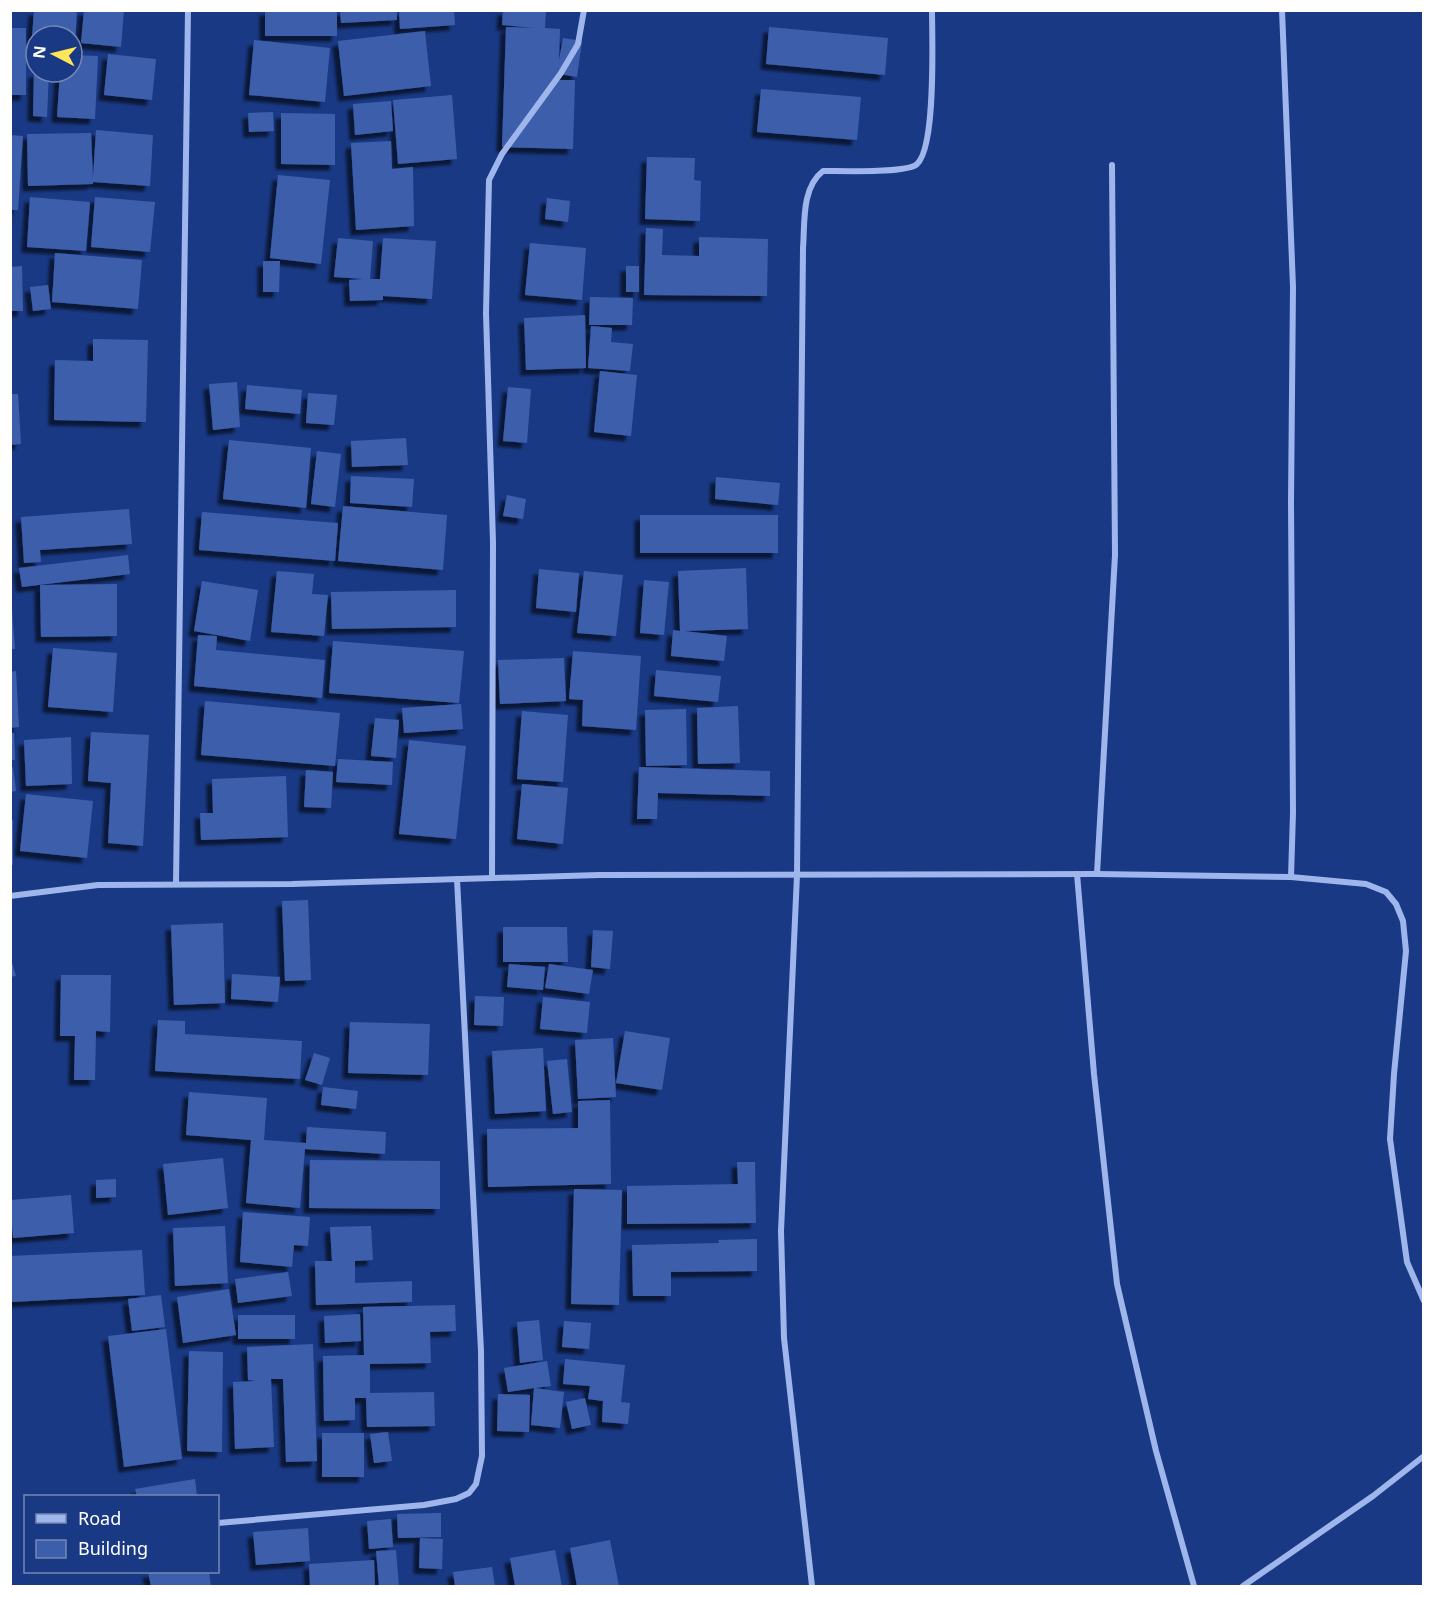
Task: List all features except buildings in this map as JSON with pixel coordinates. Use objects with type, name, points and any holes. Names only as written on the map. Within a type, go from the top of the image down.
[{"type":"street","points":[[177,884],[188,10]]},
{"type":"street","points":[[492,878],[493,542],[486,312],[489,180],[502,154],[561,73],[578,44],[584,10]]},
{"type":"street","points":[[812,1587],[784,1338],[781,1231],[797,875],[803,248],[807,200],[814,180],[823,171],[897,169],[915,166],[924,154],[932,103],[932,10]]},
{"type":"street","points":[[1282,10],[1293,287],[1291,876]]},
{"type":"street","points":[[1097,874],[1115,555],[1112,165]]},
{"type":"street","points":[[1077,874],[1094,1074],[1117,1284],[1156,1451],[1194,1587]]},
{"type":"street","points":[[10,896],[98,885],[599,875],[1291,876],[1366,884],[1386,892],[1396,904],[1403,921],[1406,951],[1390,1139],[1407,1262],[1424,1301]]},
{"type":"street","points":[[219,1523],[424,1506],[456,1499],[469,1493],[476,1484],[482,1456],[481,1351],[457,879]]},
{"type":"street","points":[[1243,1587],[1373,1496],[1424,1456]]}]
